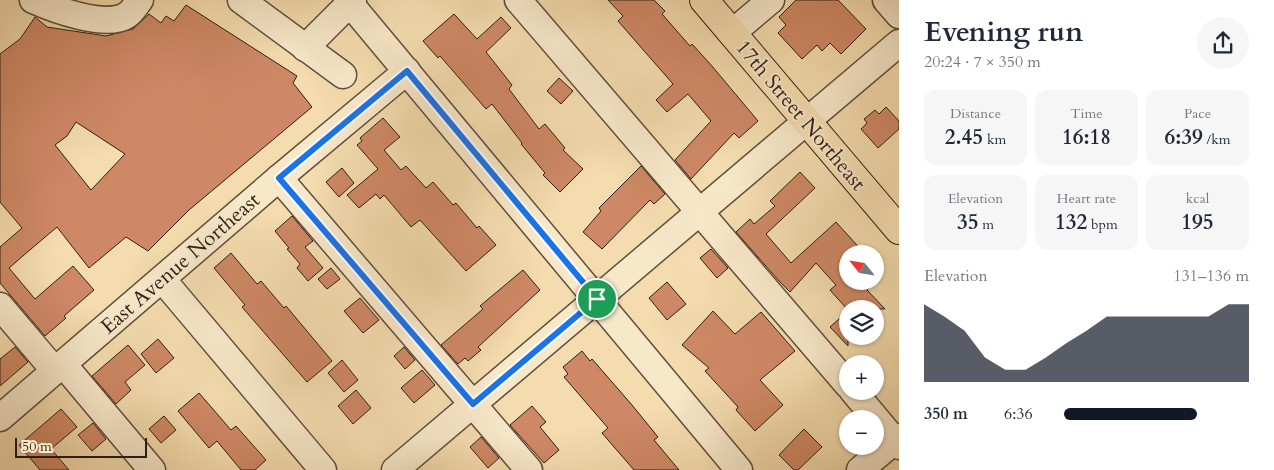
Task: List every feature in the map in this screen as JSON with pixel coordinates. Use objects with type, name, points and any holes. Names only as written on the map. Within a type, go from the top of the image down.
[{"type":"main road","name":"17th Street Northeast","points":[[704,0],[899,230]]},
{"type":"street","points":[[33,0],[60,11],[80,8],[104,20],[118,19],[128,15],[140,0]]},
{"type":"street","points":[[241,0],[343,76]]},
{"type":"street","points":[[518,0],[839,374]]},
{"type":"street","points":[[732,33],[771,0]]},
{"type":"street","points":[[886,0],[899,15]]},
{"type":"street","points":[[306,48],[350,1],[739,470]]},
{"type":"street","points":[[395,470],[899,44]]},
{"type":"street","name":"East Avenue Northeast","points":[[0,418],[279,178],[407,71]]},
{"type":"street","points":[[279,178],[529,470]]},
{"type":"street","points":[[162,279],[323,470]]},
{"type":"street","points":[[0,306],[152,470]]},
{"type":"street","points":[[860,470],[898,442],[861,400]]},
{"type":"building","points":[[608,0],[654,0],[665,11],[662,14],[690,46],[692,44],[712,66],[758,121],[739,138],[734,133],[691,179],[675,160],[711,121],[688,94],[667,112],[656,100],[673,84],[618,21],[623,16]]},
{"type":"building","points":[[796,0],[838,0],[866,29],[841,54],[830,43],[822,51],[817,45],[802,59],[778,33],[786,25],[779,17]]},
{"type":"building","points":[[186,5],[297,76],[293,83],[312,107],[189,210],[148,251],[126,237],[89,268],[57,227],[31,249],[9,268],[35,299],[73,266],[94,290],[64,316],[66,318],[45,336],[0,283],[0,247],[22,228],[0,202],[0,54],[20,39],[35,17],[47,27],[106,36],[133,29],[149,14],[161,23],[166,16],[174,21]],"holes":[[[76,122],[125,154],[91,190],[55,145],[67,136]]]},
{"type":"building","points":[[454,14],[477,39],[501,17],[511,28],[486,52],[512,85],[509,89],[539,129],[545,124],[565,148],[563,150],[583,169],[560,192],[543,175],[545,173],[492,104],[486,109],[440,56],[438,58],[423,41]]},
{"type":"building","points":[[559,78],[573,91],[561,104],[547,91]]},
{"type":"building","points":[[886,107],[899,121],[899,129],[878,148],[861,129],[867,123],[864,119],[875,110],[879,114]]},
{"type":"building","points":[[383,118],[400,137],[384,150],[401,170],[406,166],[426,188],[433,182],[453,205],[456,203],[477,228],[479,226],[496,245],[466,271],[420,220],[411,227],[384,195],[380,199],[376,194],[359,208],[347,195],[378,169],[357,145],[362,141],[360,138]]},
{"type":"building","points":[[641,166],[665,194],[654,204],[650,200],[602,249],[583,232],[601,211],[599,208]]},
{"type":"building","points":[[342,168],[354,183],[339,197],[326,182]]},
{"type":"building","points":[[800,172],[815,188],[766,234],[791,263],[836,222],[857,245],[839,245],[839,290],[867,290],[876,300],[839,300],[830,290],[836,285],[816,263],[790,292],[736,232],[750,219],[754,224],[775,206],[770,201]]},
{"type":"building","points":[[292,216],[313,241],[305,247],[323,268],[308,281],[297,268],[300,264],[275,231]]},
{"type":"building","points":[[711,249],[728,268],[717,278],[700,258]]},
{"type":"building","points":[[231,253],[257,284],[261,281],[284,308],[286,306],[332,361],[307,382],[242,307],[245,305],[214,268]]},
{"type":"building","points":[[331,268],[340,279],[327,289],[318,279]]},
{"type":"building","points":[[523,270],[540,290],[478,347],[481,350],[468,361],[465,358],[458,364],[441,345],[483,309],[480,306]]},
{"type":"building","points":[[667,282],[686,304],[667,320],[649,298]]},
{"type":"building","points":[[360,298],[379,320],[363,333],[344,311]]},
{"type":"building","points":[[713,311],[735,334],[761,312],[795,351],[760,380],[783,405],[755,431],[736,410],[738,407],[705,371],[709,368],[682,345]]},
{"type":"building","points":[[839,319],[839,336],[830,327]]},
{"type":"building","points":[[158,339],[174,358],[156,373],[141,354]]},
{"type":"building","points":[[128,345],[145,365],[125,382],[131,390],[116,404],[92,376]]},
{"type":"building","points":[[15,347],[28,362],[0,386],[0,359]]},
{"type":"building","points":[[404,347],[415,360],[405,369],[394,356]]},
{"type":"building","points":[[582,351],[590,361],[592,359],[632,405],[658,437],[654,440],[679,470],[634,470],[602,433],[608,428],[564,377],[568,374],[563,367]]},
{"type":"building","points":[[342,360],[358,380],[344,392],[328,373]]},
{"type":"building","points":[[422,370],[435,385],[414,403],[401,388]]},
{"type":"building","points":[[356,390],[371,408],[353,424],[338,406]]},
{"type":"building","points":[[199,393],[231,430],[236,426],[266,460],[255,470],[241,470],[217,441],[209,448],[178,411]]},
{"type":"building","points":[[532,406],[546,422],[540,427],[559,450],[544,463],[510,425]]},
{"type":"building","points":[[61,409],[77,427],[51,449],[69,470],[40,470],[19,445]]},
{"type":"building","points":[[164,416],[176,430],[161,443],[149,429]]},
{"type":"building","points":[[93,423],[106,439],[92,451],[78,435]]},
{"type":"building","points":[[804,429],[822,447],[798,470],[794,470],[779,455]]},
{"type":"building","points":[[481,437],[499,458],[488,468],[470,447]]},
{"type":"route","points":[[407,71],[597,299],[473,404],[279,178],[407,71]]}]
